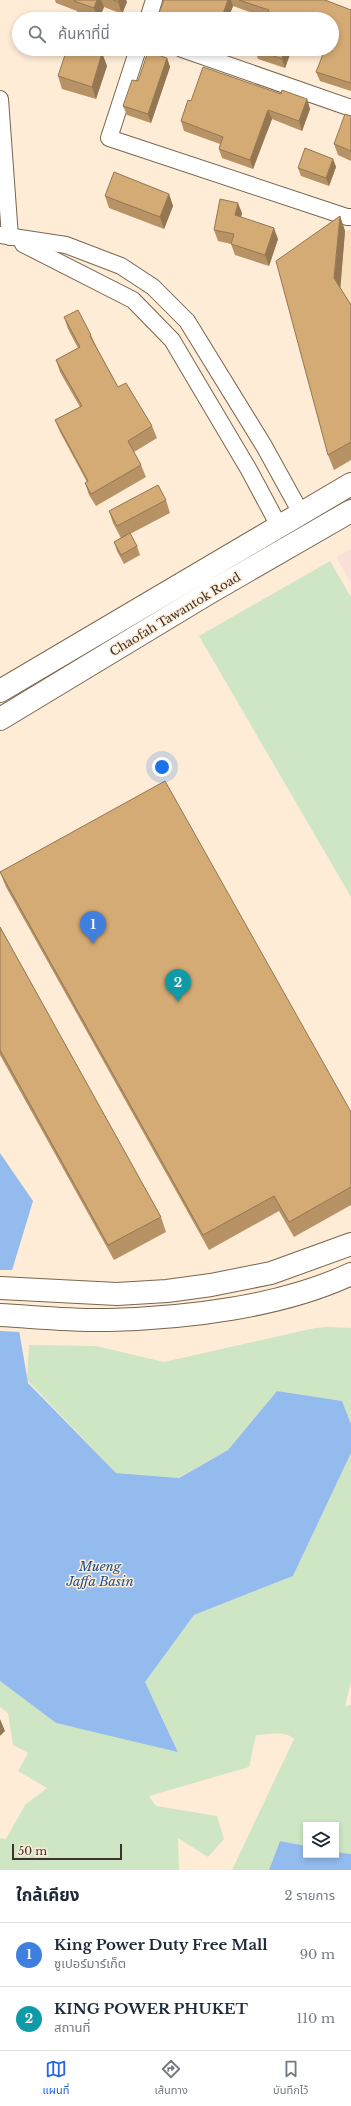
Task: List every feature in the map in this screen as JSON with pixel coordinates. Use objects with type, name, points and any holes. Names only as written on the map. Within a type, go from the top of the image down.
[{"type":"main road","points":[[0,691],[75,645],[351,484]]},
{"type":"main road","name":"Chaofah Tawantok Road","points":[[0,718],[207,594],[351,511]]},
{"type":"main road","points":[[0,1288],[117,1294],[167,1291],[211,1285],[271,1273],[351,1244]]},
{"type":"main road","points":[[0,1315],[108,1320],[221,1311],[278,1299],[324,1287],[351,1274]]},
{"type":"street","points":[[150,12],[154,0]]},
{"type":"street","points":[[136,56],[109,138],[347,217],[351,217]]},
{"type":"street","points":[[202,56],[351,108]]},
{"type":"street","points":[[0,99],[5,236]]},
{"type":"street","points":[[5,236],[66,245],[121,266],[153,287],[187,321],[264,446],[301,513]]},
{"type":"street","points":[[5,236],[133,300],[172,340],[250,470],[279,526]]},
{"type":"shaded area","points":[[351,230],[351,311],[340,293],[345,231]]},
{"type":"shaded area","points":[[351,549],[351,583],[336,557]]},
{"type":"green space","points":[[330,561],[351,597],[351,897],[199,636]]},
{"type":"green space","points":[[315,1328],[351,1328],[351,1424],[342,1401],[277,1391],[228,1450],[178,1478],[116,1473],[27,1380],[29,1345],[96,1346],[164,1362]]},
{"type":"green space","points":[[351,1453],[351,1682],[345,1706],[351,1705],[351,1854],[339,1852],[339,1822],[303,1822],[303,1845],[280,1841],[269,1870],[232,1870],[294,1739],[290,1736],[276,1734],[256,1735],[249,1767],[149,1796],[156,1806],[217,1816],[224,1839],[208,1857],[178,1838],[179,1870],[0,1870],[0,1838],[6,1839],[25,1805],[47,1788],[18,1771],[28,1753],[13,1745],[8,1713],[0,1707],[0,1681],[56,1723],[178,1751],[145,1682],[194,1615],[293,1576]]},
{"type":"water","name":"Mueng Jaffa Basin","points":[[0,1153],[33,1201],[10,1277],[28,1383],[116,1473],[179,1478],[228,1450],[277,1391],[342,1401],[351,1424],[351,1453],[293,1576],[194,1615],[145,1682],[178,1752],[56,1723],[0,1681]]},
{"type":"water","points":[[280,1841],[303,1845],[303,1858],[339,1858],[339,1852],[351,1854],[351,1870],[269,1870]]},
{"type":"pier","points":[[0,1270],[14,1270],[12,1278],[21,1332],[0,1331]]},
{"type":"building","points":[[74,0],[97,0],[94,8]]},
{"type":"building","points":[[164,0],[228,0],[224,12],[159,12]]},
{"type":"building","points":[[239,0],[325,0],[351,10],[351,83],[316,72],[322,56],[339,56],[339,12],[268,12],[269,10]]},
{"type":"building","points":[[65,56],[101,56],[92,87],[58,76]]},
{"type":"building","points":[[147,56],[161,56],[167,58],[148,114],[123,106],[132,80],[138,81]]},
{"type":"building","points":[[274,56],[283,56],[282,59]]},
{"type":"building","points":[[203,67],[281,94],[282,90],[307,99],[299,121],[268,110],[250,160],[219,149],[223,137],[181,121],[188,100],[191,101]]},
{"type":"building","points":[[345,114],[351,116],[351,151],[334,144]]},
{"type":"building","points":[[305,148],[333,159],[326,178],[298,168]]},
{"type":"building","points":[[114,172],[169,194],[160,217],[105,196]]},
{"type":"building","points":[[220,199],[238,203],[235,215],[274,228],[265,255],[231,244],[234,234],[214,230]]},
{"type":"building","points":[[340,216],[334,278],[351,305],[351,442],[328,455],[276,261]]},
{"type":"building","points":[[78,310],[91,335],[90,336],[118,387],[126,383],[152,426],[128,441],[141,465],[91,494],[85,483],[88,481],[55,420],[82,406],[56,360],[80,347],[64,317]]},
{"type":"building","points":[[158,485],[166,500],[117,526],[109,511]]},
{"type":"building","points":[[130,533],[137,546],[121,555],[114,542]]},
{"type":"building","points":[[165,781],[351,1112],[351,1187],[289,1222],[274,1196],[203,1235],[0,872]]},
{"type":"building","points":[[0,927],[161,1217],[108,1245],[0,1050]]},
{"type":"place","name":"King Power Duty Free Mall","points":[[93,944]]},
{"type":"place","name":"KING POWER PHUKET","points":[[178,1002]]}]
